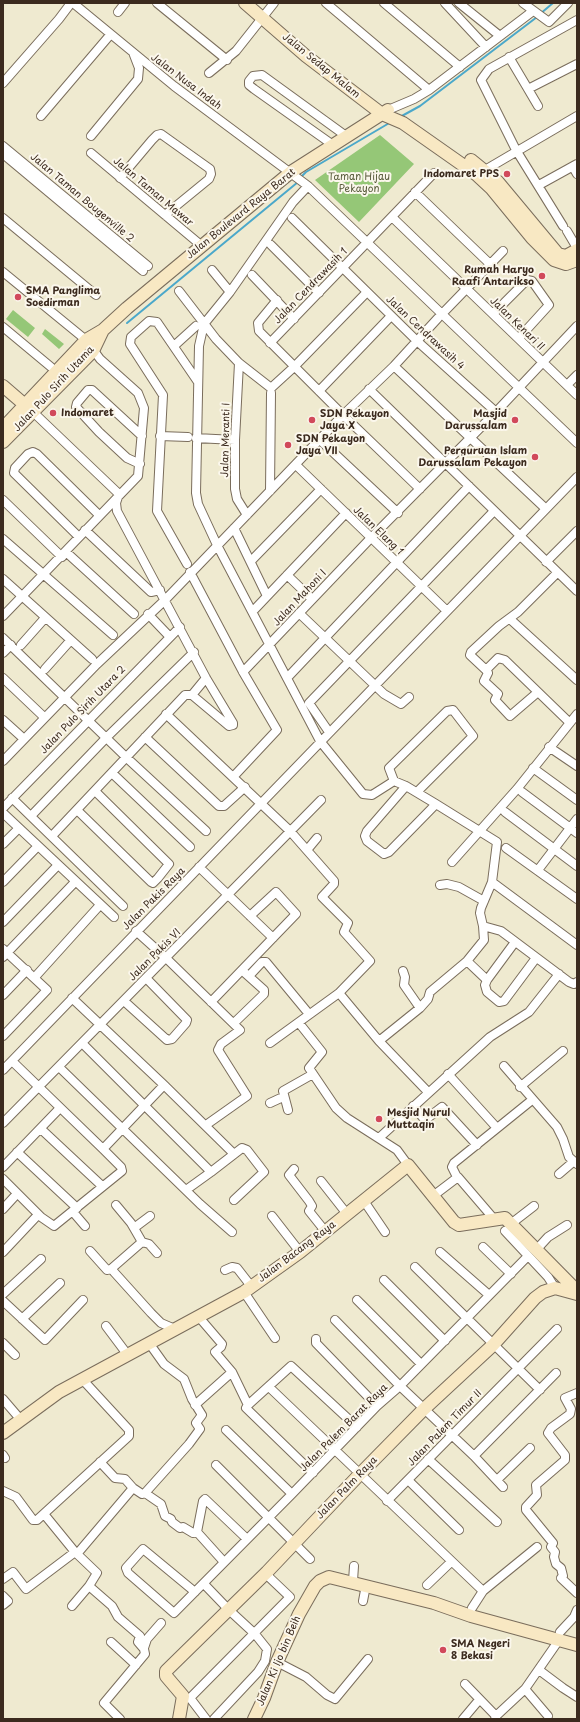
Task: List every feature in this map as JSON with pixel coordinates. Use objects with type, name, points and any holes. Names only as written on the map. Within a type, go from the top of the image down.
[{"type":"street","name":"Jalan Nusa Indah","points":[[72,3],[134,54],[306,184],[367,243],[439,317],[577,443]]},
{"type":"street","points":[[3,83],[72,3]]},
{"type":"street","points":[[118,12],[125,3]]},
{"type":"street","points":[[157,3],[226,60]]},
{"type":"street","name":"Jalan Sedap Malam","points":[[245,3],[268,11]]},
{"type":"street","name":"Jalan Sedap Malam","points":[[257,3],[268,11],[310,50],[395,116]]},
{"type":"street","points":[[326,3],[429,90]]},
{"type":"street","points":[[384,3],[460,67]]},
{"type":"street","points":[[445,3],[486,47]]},
{"type":"street","points":[[460,3],[500,36]]},
{"type":"street","points":[[395,116],[414,99],[429,90],[500,36],[530,8],[545,20],[550,22],[568,3]]},
{"type":"street","points":[[209,73],[236,52],[268,11]]},
{"type":"street","points":[[395,116],[477,175],[558,254],[566,256],[577,249],[539,185],[516,150],[481,82],[484,74],[489,69],[577,20]]},
{"type":"street","points":[[41,116],[110,35]]},
{"type":"street","points":[[91,136],[138,79],[139,68],[134,54]]},
{"type":"street","points":[[509,57],[538,106]]},
{"type":"street","points":[[528,89],[577,64]]},
{"type":"street","points":[[333,145],[249,85],[249,81],[253,76],[257,74],[262,75],[346,136]]},
{"type":"street","points":[[395,116],[485,170],[498,182],[532,238],[554,260],[566,264],[577,260]]},
{"type":"street","name":"Jalan Boulevard Raya Barat","points":[[103,330],[202,246],[293,174],[346,136],[395,116]]},
{"type":"street","points":[[485,170],[516,150],[577,116]]},
{"type":"street","points":[[120,178],[152,140],[157,135],[161,134],[210,169],[211,174],[209,178],[165,215]]},
{"type":"street","name":"Jalan Taman Bougenville 2","points":[[3,146],[5,156],[145,269]]},
{"type":"street","name":"Jalan Taman Mawar","points":[[91,153],[202,246]]},
{"type":"street","points":[[539,185],[576,168]]},
{"type":"street","name":"Jalan Cendrawasih 1","points":[[270,343],[434,173]]},
{"type":"street","points":[[174,346],[200,325],[230,292],[306,184]]},
{"type":"street","points":[[416,192],[490,264]]},
{"type":"street","name":"Jalan Kenari II","points":[[392,217],[577,394]]},
{"type":"street","points":[[3,218],[96,295]]},
{"type":"street","name":"Jalan Cendrawasih 4","points":[[292,218],[417,341],[496,412]]},
{"type":"street","points":[[271,245],[319,293]]},
{"type":"street","points":[[3,760],[24,740],[44,717],[148,614],[165,600],[188,568],[217,545],[247,515],[343,415],[394,366],[466,288],[503,251]]},
{"type":"street","points":[[212,270],[230,292]]},
{"type":"street","points":[[3,272],[86,340],[93,351],[138,393],[144,408],[138,476],[3,616]]},
{"type":"street","points":[[252,275],[294,319]]},
{"type":"street","points":[[493,314],[527,280],[532,281],[549,305],[519,338]]},
{"type":"street","points":[[179,291],[200,325],[239,363],[271,388],[294,367],[366,292]]},
{"type":"street","points":[[276,300],[258,324],[259,331],[420,489]]},
{"type":"street","points":[[319,391],[391,316]]},
{"type":"street","points":[[198,382],[159,325],[152,320],[149,321],[129,340],[130,344],[163,395],[156,511],[243,672],[277,731],[234,776]]},
{"type":"street","points":[[200,325],[198,382],[192,437],[196,497],[217,545],[320,741],[364,794],[372,795],[394,781]]},
{"type":"street","name":"Jalan Mahoni I","points":[[243,672],[312,599],[470,439],[577,326]]},
{"type":"street","points":[[3,327],[51,367]]},
{"type":"street","name":"Jalan Pulo Sirih Utama","points":[[29,408],[86,340],[103,330]]},
{"type":"street","name":"Jalan Pulo Sirih Utama","points":[[3,442],[7,428],[93,351],[103,330]]},
{"type":"street","name":"Jalan Meranti I","points":[[239,363],[235,440],[236,493],[240,504],[247,515]]},
{"type":"street","points":[[394,366],[546,509]]},
{"type":"street","points":[[567,385],[577,375]]},
{"type":"street","points":[[3,386],[29,408],[119,494]]},
{"type":"street","points":[[369,389],[557,573],[577,590]]},
{"type":"street","points":[[140,464],[128,458],[99,432],[76,407],[77,403],[88,390],[92,390],[142,436]]},
{"type":"street","points":[[270,491],[271,393]]},
{"type":"street","points":[[160,436],[235,440]]},
{"type":"street","points":[[320,440],[398,512]]},
{"type":"street","points":[[79,537],[14,473],[16,468],[28,454],[33,452],[37,454],[99,515]]},
{"type":"street","name":"Jalan Elang 1","points":[[296,465],[447,611]]},
{"type":"street","name":"Jalan Pakis Raya","points":[[3,1070],[136,931],[262,804],[320,741],[376,687],[447,611],[577,477]]},
{"type":"street","points":[[287,678],[324,637],[469,486]]},
{"type":"street","points":[[251,561],[321,490]]},
{"type":"street","points":[[119,494],[116,503],[118,511],[194,652],[206,678],[233,723],[233,726],[229,726],[192,694]]},
{"type":"street","points":[[3,500],[134,614]]},
{"type":"street","points":[[330,732],[309,703],[494,511]]},
{"type":"street","points":[[253,611],[346,513]]},
{"type":"street","points":[[234,528],[267,596]]},
{"type":"street","points":[[86,530],[151,592],[160,590]]},
{"type":"street","points":[[546,562],[576,535]]},
{"type":"street","points":[[3,539],[112,635]]},
{"type":"street","points":[[538,692],[510,716],[495,700],[498,694],[484,681],[488,673],[470,653],[499,626],[510,619],[557,573]]},
{"type":"street","points":[[287,575],[312,599]]},
{"type":"street","points":[[3,579],[70,641],[92,659]]},
{"type":"street","points":[[299,613],[376,687],[400,704],[404,703],[409,697]]},
{"type":"street","points":[[148,614],[169,636]]},
{"type":"street","points":[[21,645],[45,618]]},
{"type":"street","points":[[510,619],[577,680]]},
{"type":"street","name":"Jalan Pulo Sirih Utara 2","points":[[4,807],[169,636],[180,627]]},
{"type":"street","points":[[3,638],[126,757],[206,831]]},
{"type":"street","points":[[45,669],[70,641]]},
{"type":"street","points":[[3,654],[11,645]]},
{"type":"street","points":[[31,816],[107,737],[194,652]]},
{"type":"street","points":[[486,670],[498,658],[503,659],[570,723]]},
{"type":"street","points":[[3,678],[44,717]]},
{"type":"street","points":[[52,836],[166,714],[185,695],[192,694],[206,678]]},
{"type":"street","points":[[418,792],[473,736],[453,710],[447,711],[389,768],[394,781],[418,792],[480,831],[538,870],[577,899]]},
{"type":"street","points":[[166,714],[234,776],[290,831],[334,882],[322,898],[348,923],[344,933],[370,961],[339,993],[309,1014],[300,1023],[270,1043]]},
{"type":"street","points":[[452,862],[480,831],[577,714]]},
{"type":"street","points":[[3,720],[24,740]]},
{"type":"street","points":[[145,737],[219,806],[224,806],[245,787]]},
{"type":"street","points":[[549,747],[576,763]]},
{"type":"street","points":[[533,768],[577,800]]},
{"type":"street","points":[[112,773],[190,847]]},
{"type":"street","points":[[406,786],[366,831],[365,836],[367,841],[386,854],[394,849],[436,804]]},
{"type":"street","points":[[77,810],[151,882],[154,883],[169,864],[95,791]]},
{"type":"street","points":[[522,792],[574,831]]},
{"type":"street","points":[[12,798],[123,906]]},
{"type":"street","name":"Jalan Pakis VI","points":[[3,1123],[40,1088],[100,1024],[228,896],[321,800]]},
{"type":"street","points":[[4,807],[19,828],[114,917]]},
{"type":"street","points":[[505,812],[577,866]]},
{"type":"street","points":[[538,870],[554,849],[574,831],[577,819]]},
{"type":"street","points":[[3,844],[19,828]]},
{"type":"street","points":[[307,850],[318,838]]},
{"type":"street","points":[[3,882],[38,846]]},
{"type":"street","points":[[379,1042],[420,1008],[428,999],[430,992],[467,961],[484,940],[480,913],[492,882],[502,846]]},
{"type":"street","points":[[3,922],[58,865]]},
{"type":"street","points":[[199,867],[273,938]]},
{"type":"street","points":[[3,1036],[47,992],[47,988],[35,977],[4,953],[76,882]]},
{"type":"street","points":[[492,882],[577,945]]},
{"type":"street","points":[[440,886],[447,884],[459,887],[484,901]]},
{"type":"street","points":[[211,1002],[241,969],[296,914],[278,893],[275,892],[250,916]]},
{"type":"street","points":[[35,977],[100,905]]},
{"type":"street","points":[[483,926],[501,931],[571,983],[577,982]]},
{"type":"street","points":[[136,931],[234,1023],[240,1031],[221,1044],[218,1050],[247,1096],[206,1125]]},
{"type":"street","points":[[515,942],[487,980],[485,985],[487,992],[499,1002],[503,1002],[536,958]]},
{"type":"street","points":[[467,961],[487,980]]},
{"type":"street","points":[[248,976],[262,962],[266,962],[309,1014]]},
{"type":"street","points":[[234,1023],[264,994],[264,990],[241,969]]},
{"type":"street","points":[[3,995],[27,970]]},
{"type":"street","points":[[403,971],[405,977],[404,985],[420,1008]]},
{"type":"street","points":[[379,1138],[490,1037],[529,1012],[559,974]]},
{"type":"street","points":[[124,1001],[167,1040],[172,1039],[187,1021],[146,978]]},
{"type":"street","points":[[339,993],[379,1042],[428,1092]]},
{"type":"street","points":[[72,998],[206,1125],[234,1154]]},
{"type":"street","points":[[300,1023],[322,1052],[309,1065],[313,1074],[342,1114],[396,1150],[454,1222],[459,1225],[505,1218],[508,1227],[532,1253],[555,1288],[577,1292]]},
{"type":"street","points":[[82,1043],[211,1172]]},
{"type":"street","points":[[520,1087],[564,1052]]},
{"type":"street","points":[[3,1179],[50,1225],[54,1226],[58,1225],[102,1186],[121,1172],[122,1169],[12,1061]]},
{"type":"street","points":[[504,1066],[520,1087],[557,1127],[569,1157],[575,1163],[559,1174]]},
{"type":"street","points":[[59,1067],[186,1190],[232,1232]]},
{"type":"street","points":[[288,1110],[283,1097],[284,1090],[313,1074]]},
{"type":"street","points":[[448,1074],[497,1128]]},
{"type":"street","points":[[103,1149],[164,1085]]},
{"type":"street","points":[[270,1103],[283,1097]]},
{"type":"street","points":[[494,1219],[460,1178],[457,1177],[453,1165],[532,1100]]},
{"type":"street","points":[[413,1106],[425,1120],[442,1107],[476,1145]]},
{"type":"street","points":[[3,1166],[60,1108]]},
{"type":"street","points":[[41,1129],[102,1186]]},
{"type":"street","points":[[186,1190],[234,1154],[245,1148],[264,1172],[234,1200]]},
{"type":"street","points":[[17,1152],[75,1210],[85,1226]]},
{"type":"street","name":"Jalan Bacang Raya","points":[[3,1433],[59,1392],[248,1289],[300,1252],[364,1202],[408,1165]]},
{"type":"street","points":[[294,1169],[289,1175],[310,1201],[312,1206],[309,1210],[325,1231]]},
{"type":"street","points":[[433,1196],[457,1177]]},
{"type":"street","points":[[321,1182],[347,1214]]},
{"type":"street","points":[[3,1209],[14,1197]]},
{"type":"street","points":[[364,1202],[385,1232]]},
{"type":"street","points":[[116,1205],[134,1228],[142,1242],[149,1244],[157,1253]]},
{"type":"street","points":[[508,1227],[534,1206]]},
{"type":"street","points":[[134,1228],[150,1216]]},
{"type":"street","points":[[272,1216],[300,1252]]},
{"type":"street","points":[[3,1252],[35,1218]]},
{"type":"street","name":"Jalan Palem Barat Raya","points":[[195,1592],[143,1549],[127,1566],[128,1573],[174,1613],[204,1584],[268,1517],[313,1473],[377,1406],[400,1386],[489,1295],[548,1237],[567,1225]]},
{"type":"street","points":[[111,1269],[142,1242]]},
{"type":"street","points":[[483,1247],[511,1274]]},
{"type":"street","points":[[90,1251],[107,1270],[111,1269],[161,1323],[175,1329]]},
{"type":"street","points":[[440,1252],[489,1295]]},
{"type":"street","points":[[532,1253],[561,1274],[577,1292]]},
{"type":"street","points":[[3,1294],[41,1259]]},
{"type":"street","points":[[225,1270],[232,1267],[237,1268],[275,1338]]},
{"type":"street","points":[[415,1267],[466,1319],[540,1390]]},
{"type":"street","points":[[384,1280],[445,1341]]},
{"type":"street","points":[[22,1318],[60,1283]]},
{"type":"street","name":"Jalan Palm Raya","points":[[179,1719],[183,1696],[166,1676],[166,1671],[229,1610],[424,1409],[493,1344],[535,1298],[543,1292],[555,1288]]},
{"type":"street","points":[[3,1301],[45,1340],[83,1300]]},
{"type":"street","points":[[357,1300],[421,1364]]},
{"type":"street","points":[[198,1316],[222,1344],[221,1347],[215,1352],[232,1372],[248,1405],[246,1408],[313,1473]]},
{"type":"street","points":[[335,1320],[400,1386],[474,1456],[503,1487]]},
{"type":"street","points":[[106,1326],[127,1354]]},
{"type":"street","name":"Jalan Palem Timur II","points":[[387,1501],[557,1329]]},
{"type":"street","points":[[316,1339],[316,1343],[377,1406]]},
{"type":"street","points":[[145,1493],[189,1444],[200,1429],[196,1423],[202,1415],[195,1405],[184,1379],[164,1364],[149,1342]]},
{"type":"street","points":[[3,1343],[15,1355]]},
{"type":"street","points":[[248,1405],[290,1366],[293,1366],[357,1427]]},
{"type":"street","points":[[195,1405],[232,1372]]},
{"type":"street","points":[[474,1456],[556,1373]]},
{"type":"street","points":[[3,1491],[16,1498],[34,1520],[44,1514],[129,1436],[130,1432],[82,1379]]},
{"type":"street","points":[[268,1387],[333,1451],[483,1591]]},
{"type":"street","points":[[577,1393],[565,1398],[571,1409],[570,1414],[551,1428],[548,1433],[565,1455],[565,1460],[536,1485],[537,1495],[526,1507],[526,1510],[553,1543],[551,1547],[555,1552],[554,1556],[556,1564],[561,1568],[563,1576],[561,1578],[577,1593]]},
{"type":"street","points":[[3,1399],[21,1420]]},
{"type":"street","points":[[226,1430],[292,1494]]},
{"type":"street","points":[[497,1480],[530,1448]]},
{"type":"street","points":[[428,1459],[497,1522]]},
{"type":"street","points":[[100,1462],[113,1477],[125,1479],[133,1488],[142,1494],[145,1493],[161,1504],[165,1516],[171,1519],[172,1522],[180,1528],[183,1527],[193,1533],[197,1532],[224,1562]]},
{"type":"street","points":[[216,1465],[310,1559]]},
{"type":"street","points":[[408,1480],[459,1530]]},
{"type":"street","points":[[3,1579],[13,1572],[26,1589],[76,1553],[133,1488]]},
{"type":"street","points":[[197,1532],[203,1501],[205,1499],[247,1539]]},
{"type":"street","points":[[44,1514],[76,1553],[97,1574],[72,1606]]},
{"type":"street","points":[[472,1608],[483,1591],[537,1547]]},
{"type":"street","points":[[427,1584],[451,1562]]},
{"type":"street","points":[[352,1582],[354,1566]]},
{"type":"street","name":"Jalan Ki Ijo bin Beih","points":[[254,1719],[264,1698],[277,1662],[305,1603],[320,1581],[329,1577],[434,1603],[471,1616],[560,1636],[577,1637]]},
{"type":"street","points":[[206,1719],[190,1698],[256,1634],[290,1597],[270,1578]]},
{"type":"street","points":[[204,1584],[229,1610],[256,1634],[266,1646],[265,1661],[258,1672],[214,1719]]},
{"type":"street","points":[[363,1601],[366,1585]]},
{"type":"street","points":[[89,1586],[112,1606],[120,1619],[139,1635],[138,1643],[144,1648]]},
{"type":"street","points":[[3,1596],[8,1602],[3,1605]]},
{"type":"street","name":"Jalan Ki Ijo bin Beih","points":[[434,1603],[452,1602],[560,1636],[577,1645]]},
{"type":"street","points":[[465,1684],[479,1700],[485,1704],[495,1718],[525,1689],[574,1617],[577,1610]]},
{"type":"street","points":[[120,1719],[104,1703],[145,1654],[144,1648],[147,1639],[161,1623]]},
{"type":"street","points":[[111,1642],[136,1665]]},
{"type":"street","points":[[277,1662],[306,1677],[327,1695],[335,1699],[368,1659]]},
{"type":"street","points":[[539,1670],[563,1688],[577,1696]]},
{"type":"street","points":[[525,1689],[548,1716]]},
{"type":"street","points":[[463,1719],[479,1700]]},
{"type":"green space","name":"Taman Hijau Pekayon","points":[[380,135],[414,164],[359,222],[315,180]]},
{"type":"green space","points":[[13,310],[35,328],[28,337],[6,319]]},
{"type":"green space","points":[[45,329],[64,344],[59,349],[42,334]]},
{"type":"waterway","points":[[540,14],[553,3]]},
{"type":"waterway","points":[[400,117],[420,106],[537,17]]},
{"type":"waterway","points":[[300,178],[306,172],[391,122]]},
{"type":"waterway","points":[[127,323],[298,182]]},
{"type":"place","name":"Indomaret PPS","points":[[507,174]]},
{"type":"place","name":"Rumah Haryo Raafi Antarikso","points":[[542,276]]},
{"type":"place","name":"SMA Panglima Soedirman","points":[[18,297]]},
{"type":"place","name":"Indomaret","points":[[53,413]]},
{"type":"place","name":"SDN Pekayon Jaya X","points":[[312,420]]},
{"type":"place","name":"Masjid Darussalam","points":[[515,420]]},
{"type":"place","name":"SDN Pekayon Jaya VII","points":[[288,445]]},
{"type":"place","name":"Perguruan Islam Darussalam Pekayon","points":[[535,457]]},
{"type":"place","name":"Mesjid Nurul Muttaqin","points":[[379,1119]]},
{"type":"place","name":"SMA Negeri 8 Bekasi","points":[[443,1650]]}]
